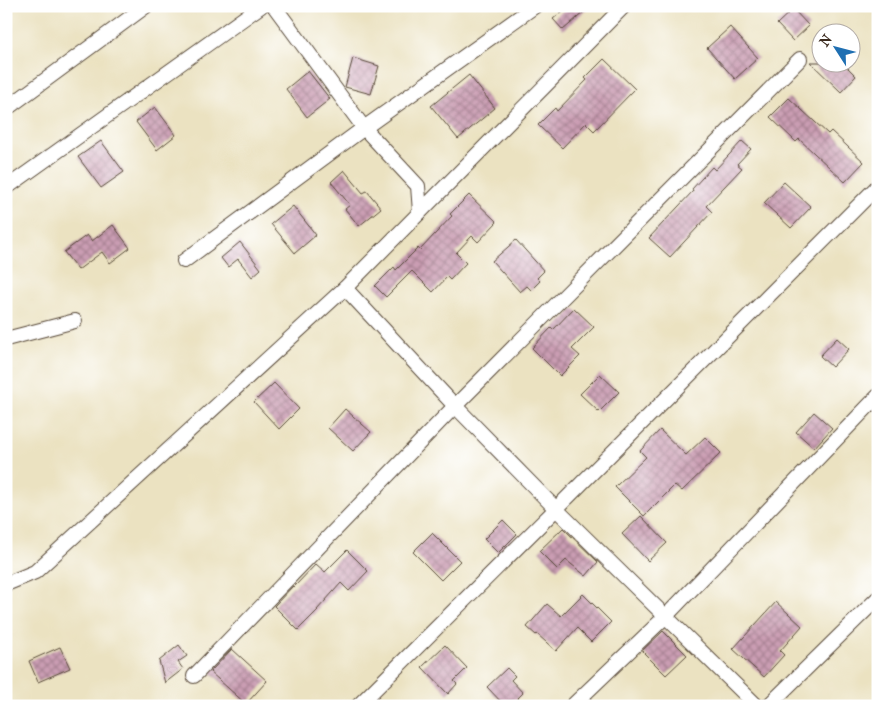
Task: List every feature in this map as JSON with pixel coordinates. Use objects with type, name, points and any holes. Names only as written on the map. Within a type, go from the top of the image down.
[{"type":"street","points":[[6,109],[146,6]]},
{"type":"street","points":[[6,188],[261,6]]},
{"type":"street","points":[[274,6],[364,128],[418,186],[420,212]]},
{"type":"street","points":[[184,261],[364,128],[535,6]]},
{"type":"street","points":[[6,584],[35,572],[345,288],[624,6]]},
{"type":"street","points":[[194,676],[455,406],[800,59]]},
{"type":"street","points":[[358,706],[878,186]]},
{"type":"street","points":[[345,288],[455,406],[556,509],[758,706]]},
{"type":"street","points":[[6,339],[75,321]]},
{"type":"street","points":[[572,706],[666,616],[878,396]]},
{"type":"street","points":[[768,706],[878,598]]},
{"type":"building","points":[[569,6],[591,6],[563,30],[553,19]]},
{"type":"building","points":[[793,9],[809,26],[793,41],[777,24]]},
{"type":"building","points":[[730,27],[758,58],[735,79],[707,48]]},
{"type":"building","points":[[353,58],[379,66],[371,94],[345,87]]},
{"type":"building","points":[[604,59],[635,89],[594,131],[586,123],[562,148],[538,125],[555,108],[557,111]]},
{"type":"building","points":[[308,71],[330,99],[307,117],[286,89]]},
{"type":"building","points":[[820,72],[852,72],[856,76],[841,92]]},
{"type":"building","points":[[469,75],[495,108],[458,139],[431,106]]},
{"type":"building","points":[[789,98],[828,134],[831,131],[864,162],[845,182],[799,139],[796,142],[770,117]]},
{"type":"building","points":[[155,107],[176,135],[157,150],[136,122]]},
{"type":"building","points":[[101,141],[124,172],[101,188],[78,157]]},
{"type":"building","points":[[742,141],[751,149],[737,164],[742,168],[706,206],[712,212],[670,257],[649,238],[693,191],[692,189],[712,167],[715,170]]},
{"type":"building","points":[[344,170],[363,193],[367,191],[381,208],[359,226],[345,209],[350,205],[331,182]]},
{"type":"building","points":[[784,182],[811,207],[791,228],[764,203]]},
{"type":"building","points":[[469,195],[497,222],[478,242],[472,236],[456,253],[466,263],[450,280],[447,277],[433,292],[412,271],[386,297],[375,286],[394,267],[396,270],[418,248],[420,250],[452,216],[450,214]]},
{"type":"building","points":[[293,206],[316,235],[295,253],[271,224]]},
{"type":"building","points":[[113,225],[130,248],[110,263],[102,252],[78,270],[64,252],[87,235],[92,241]]},
{"type":"building","points":[[516,240],[544,271],[537,278],[540,281],[531,290],[527,286],[520,292],[492,261]]},
{"type":"building","points":[[240,242],[261,269],[252,277],[238,259],[228,267],[221,258]]},
{"type":"building","points":[[574,308],[594,327],[572,349],[580,356],[560,376],[532,348]]},
{"type":"building","points":[[837,338],[849,349],[832,367],[820,356]]},
{"type":"building","points":[[600,374],[619,392],[599,412],[580,394]]},
{"type":"building","points":[[274,383],[299,409],[279,429],[254,402]]},
{"type":"building","points":[[345,409],[371,432],[353,451],[328,428]]},
{"type":"building","points":[[814,412],[832,428],[814,448],[796,432]]},
{"type":"building","points":[[660,430],[686,455],[705,437],[721,453],[682,491],[675,485],[644,516],[615,487],[646,457],[640,451]]},
{"type":"building","points":[[641,516],[667,543],[648,561],[622,534]]},
{"type":"building","points":[[503,520],[517,534],[498,553],[484,539]]},
{"type":"building","points":[[563,528],[598,562],[586,576],[566,560],[557,569],[539,551]]},
{"type":"building","points":[[432,533],[460,561],[441,580],[413,552]]},
{"type":"building","points":[[347,550],[368,571],[349,591],[341,583],[298,630],[274,606],[316,564],[325,572]]},
{"type":"building","points":[[583,594],[611,622],[591,642],[577,628],[556,651],[527,627],[547,604],[561,616]]},
{"type":"building","points":[[776,602],[802,626],[780,651],[784,655],[764,677],[733,649]]},
{"type":"building","points":[[663,631],[687,655],[666,675],[642,651]]},
{"type":"building","points":[[179,645],[187,656],[178,662],[183,669],[165,683],[159,661]]},
{"type":"building","points":[[445,645],[467,668],[454,681],[457,684],[448,694],[422,667]]},
{"type":"building","points":[[60,647],[70,668],[38,682],[29,661]]},
{"type":"building","points":[[232,649],[267,681],[246,704],[210,672]]},
{"type":"building","points":[[507,668],[515,676],[511,680],[523,693],[510,706],[505,706],[487,687]]}]
